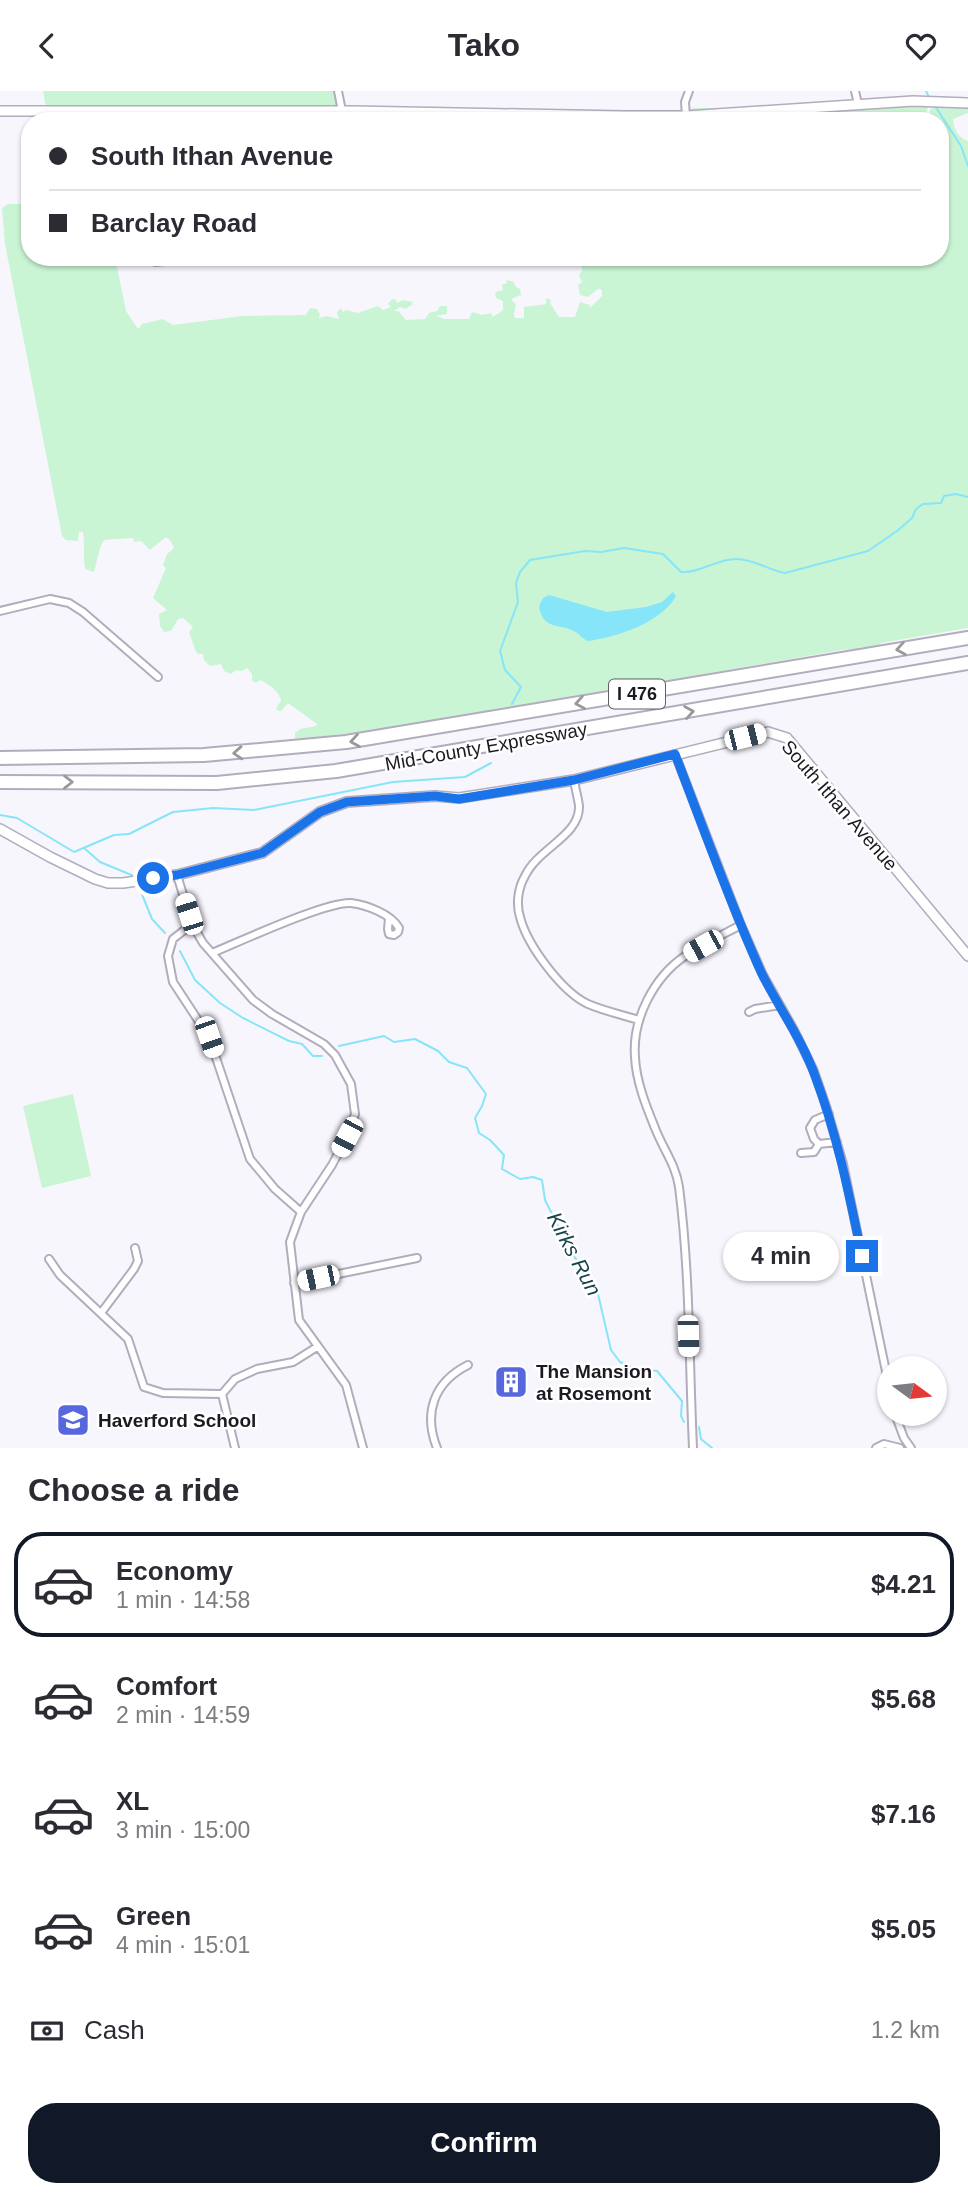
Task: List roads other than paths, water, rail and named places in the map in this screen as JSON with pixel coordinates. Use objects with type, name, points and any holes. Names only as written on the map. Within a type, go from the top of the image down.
[{"type":"highway","name":"Mid-County Expressway","points":[[0,758],[204,755],[273,751],[346,742],[968,638]]},
{"type":"highway","name":"Mid-County Expressway","points":[[0,782],[217,783],[336,771],[968,663]]},
{"type":"street","points":[[338,91],[342,112]]},
{"type":"street","points":[[686,112],[685,102],[689,91]]},
{"type":"street","points":[[855,91],[858,104]]},
{"type":"street","points":[[743,112],[858,104],[945,101],[968,103]]},
{"type":"street","points":[[0,111],[69,112]]},
{"type":"street","points":[[0,611],[50,599],[69,603],[158,677]]},
{"type":"street","name":"South Ithan Avenue","points":[[0,829],[50,857],[104,882],[124,883],[177,875],[262,853],[320,812],[347,802],[435,796],[459,799],[574,780],[768,732],[787,738],[968,956]]},
{"type":"street","points":[[675,754],[741,925],[763,975],[814,1072],[829,1114],[883,1356]]},
{"type":"street","points":[[574,780],[579,805],[578,815],[567,834],[541,853],[525,874],[518,901],[519,916],[554,976],[568,990],[587,1004],[639,1020]]},
{"type":"street","points":[[177,875],[192,924],[203,943],[253,1000],[324,1044],[335,1055],[351,1084],[355,1114],[347,1137],[302,1212],[290,1242],[299,1320],[346,1385],[363,1448]]},
{"type":"street","points":[[212,953],[316,911],[349,903],[374,909],[389,918]]},
{"type":"street","points":[[192,924],[173,939],[168,956],[173,982],[209,1037],[250,1159],[275,1189],[302,1212]]},
{"type":"street","points":[[693,1448],[683,1217],[677,1173],[655,1129],[637,1074],[634,1054],[642,1010],[666,973],[684,957],[741,925]]},
{"type":"street","points":[[749,1012],[780,1005]]},
{"type":"street","points":[[819,1144],[810,1128],[815,1120],[829,1114]]},
{"type":"street","points":[[819,1144],[837,1142]]},
{"type":"street","points":[[801,1153],[814,1152],[819,1144]]},
{"type":"street","points":[[101,1313],[134,1269],[138,1261],[135,1248]]},
{"type":"street","points":[[294,1283],[418,1258]]},
{"type":"street","points":[[49,1259],[60,1275],[128,1339],[144,1387],[163,1393],[222,1394]]},
{"type":"street","points":[[222,1394],[235,1379],[257,1369],[293,1362],[317,1347]]},
{"type":"street","points":[[437,1448],[430,1420],[434,1400],[444,1382],[468,1365]]},
{"type":"street","points":[[222,1394],[235,1448]]},
{"type":"street","points":[[900,1426],[909,1447]]},
{"type":"street","points":[[876,1448],[884,1444],[900,1448]]},
{"type":"water","points":[[673,592],[676,596],[669,606],[649,621],[625,632],[588,641],[574,631],[547,622],[539,606],[543,598],[549,595],[607,612],[646,607],[662,602]]},
{"type":"waterway","points":[[926,91],[928,95]]},
{"type":"waterway","points":[[935,106],[939,112]]},
{"type":"waterway","points":[[949,128],[961,146],[968,166]]},
{"type":"waterway","points":[[512,704],[521,687],[505,670],[500,651],[518,602],[516,583],[520,572],[530,560],[624,548],[663,554],[681,572],[736,559],[785,573],[868,551],[897,531],[923,504],[941,503],[944,496],[956,494],[968,497]]},
{"type":"waterway","points":[[0,815],[17,818],[74,852],[114,835],[129,834],[173,812],[213,808],[254,810],[393,782],[465,777],[491,763]]},
{"type":"waterway","name":"Kirks Run","points":[[84,848],[100,862],[134,876]]},
{"type":"waterway","name":"Kirks Run","points":[[139,887],[152,919],[165,933]]},
{"type":"waterway","name":"Kirks Run","points":[[180,951],[195,980],[220,1003],[243,1018],[289,1041],[302,1044],[313,1056],[322,1056]]},
{"type":"waterway","name":"Kirks Run","points":[[339,1046],[384,1036],[394,1042],[415,1039],[438,1051],[449,1062],[467,1068],[486,1094],[475,1118],[479,1133],[504,1155],[502,1169],[520,1179],[533,1177],[542,1180],[545,1200],[569,1248],[598,1294],[611,1350],[620,1362],[633,1368],[657,1371],[682,1401],[681,1416],[684,1422]]},
{"type":"waterway","name":"Kirks Run","points":[[699,1427],[701,1439],[712,1448]]},
{"type":"place","name":"The Mansion at Rosemont","points":[[511,1382]]},
{"type":"place","name":"Haverford School","points":[[73,1420]]}]
